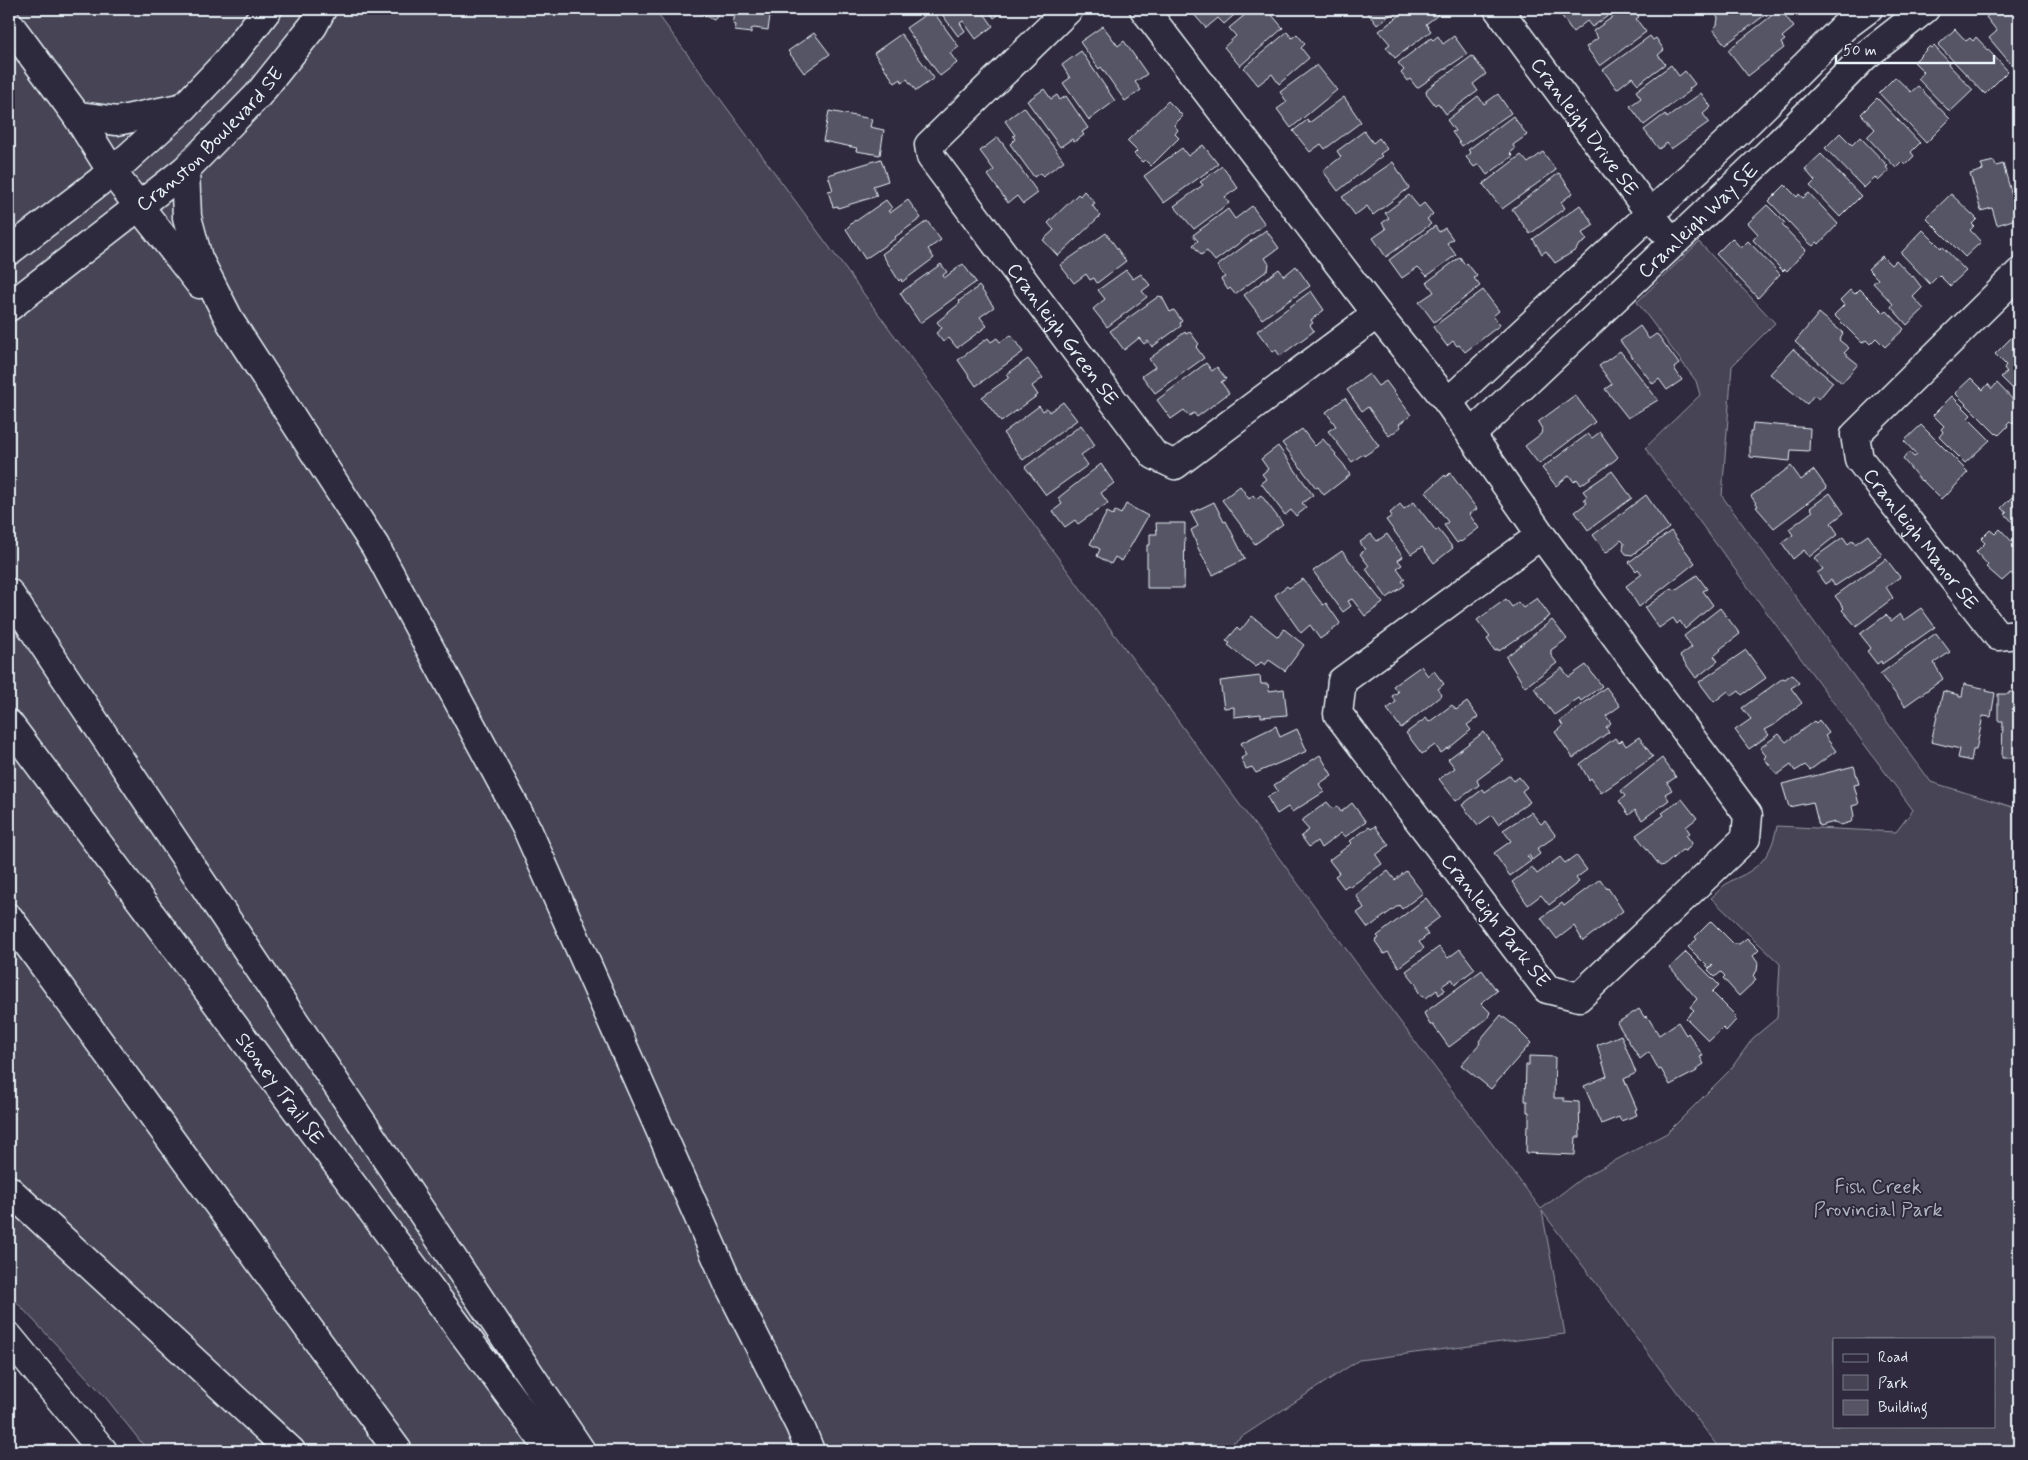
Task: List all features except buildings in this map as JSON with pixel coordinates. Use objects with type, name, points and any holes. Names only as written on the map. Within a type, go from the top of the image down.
[{"type":"main road","name":"Cranston Boulevard SE","points":[[9,251],[112,172],[184,107],[226,63],[268,9]]},
{"type":"main road","name":"Cranston Boulevard SE","points":[[9,307],[185,170],[258,95],[313,26],[322,9]]},
{"type":"main road","name":"Cranleigh Green SE","points":[[1069,9],[929,144],[931,158],[1154,456],[1175,465],[1377,314]]},
{"type":"main road","points":[[1144,9],[1377,314],[1448,402]]},
{"type":"main road","name":"Cranleigh Drive SE","points":[[1498,9],[1650,215],[1673,242]]},
{"type":"main road","name":"Cranleigh Way SE","points":[[1448,402],[1738,133],[1837,18],[1868,9]]},
{"type":"main road","name":"Cranleigh Way SE","points":[[1472,434],[1780,142],[1865,56],[1925,9]]},
{"type":"main road","points":[[1837,18],[1865,56]]},
{"type":"main road","points":[[9,24],[77,116],[112,172],[231,323],[375,546],[527,829],[730,1288],[800,1426],[810,1451]]},
{"type":"main road","points":[[77,116],[117,120],[184,107]]},
{"type":"main road","points":[[185,170],[187,217],[198,258],[231,323]]},
{"type":"main road","name":"Cranleigh Manor SE","points":[[2019,273],[1855,435],[1859,459],[1998,636],[2019,634]]},
{"type":"main road","name":"Cranleigh Park SE","points":[[1448,402],[1541,535],[1748,815],[1746,838],[1579,997],[1547,989],[1338,714],[1342,682],[1541,535]]},
{"type":"main road","points":[[9,593],[581,1451]]},
{"type":"main road","name":"Stoney Trail SE","points":[[9,724],[551,1451]]},
{"type":"main road","points":[[9,918],[398,1451]]},
{"type":"main road","points":[[9,1190],[291,1451]]},
{"type":"main road","points":[[9,1337],[103,1451]]},
{"type":"green space","name":"Fish Creek Provincial Park","points":[[9,9],[654,9],[1366,976],[1541,1209],[1582,1178],[1667,1133],[1730,1070],[1753,1038],[1777,1018],[1780,964],[1711,898],[1726,884],[1747,873],[1761,862],[1771,846],[1777,826],[1896,832],[1913,810],[1645,448],[1700,395],[1696,381],[1637,302],[1699,242],[1775,323],[1732,366],[1722,496],[1931,782],[2019,809],[2019,1451],[1721,1451],[1542,1211],[1565,1334],[1359,1360],[1220,1451],[148,1451],[106,1398],[9,1294]]}]
